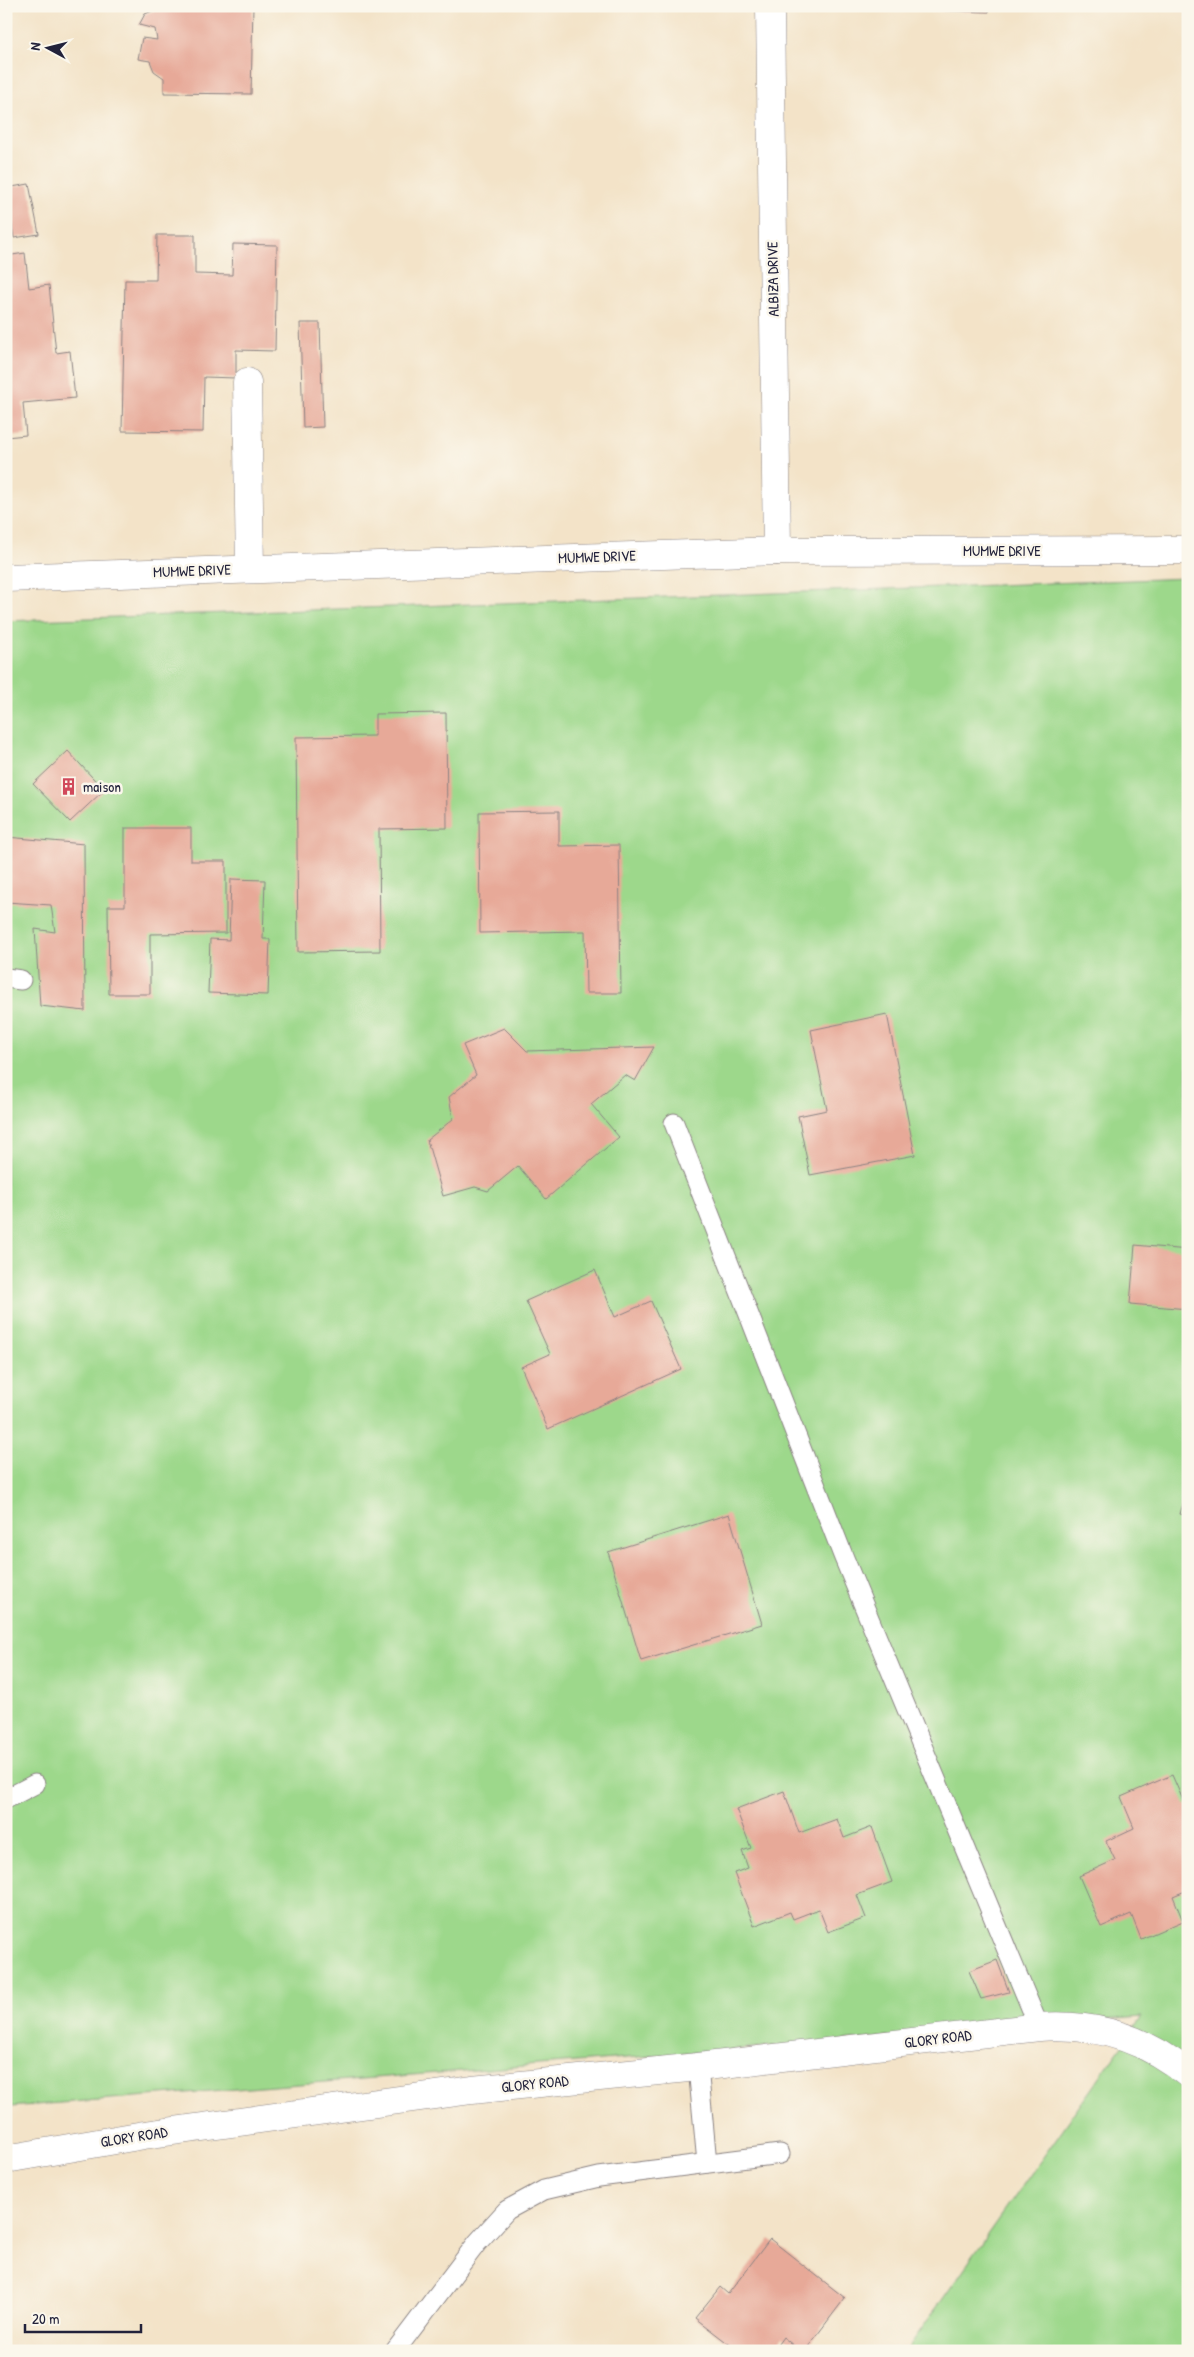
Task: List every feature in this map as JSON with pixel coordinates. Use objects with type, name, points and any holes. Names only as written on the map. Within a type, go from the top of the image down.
[{"type":"street","name":"ALBIZA DRIVE","points":[[770,6],[777,551]]},
{"type":"street","points":[[247,382],[250,569]]},
{"type":"street","name":"MUMWE DRIVE","points":[[6,578],[777,551],[1188,550]]},
{"type":"street","name":"GLORY ROAD","points":[[6,2159],[144,2135],[462,2091],[698,2067],[1039,2026],[1066,2025],[1132,2039],[1171,2060],[1188,2074]]},
{"type":"lane","points":[[674,1122],[844,1558],[1039,2026]]},
{"type":"lane","points":[[6,1799],[35,1784]]},
{"type":"lane","points":[[698,2067],[707,2163]]},
{"type":"lane","points":[[395,2351],[477,2243],[507,2210],[544,2190],[599,2177],[780,2154]]},
{"type":"green space","points":[[1188,578],[1188,2351],[906,2351],[1142,2017],[10,2107],[6,2095],[6,621]]},
{"type":"building","points":[[164,6],[253,6],[251,94],[164,93],[164,78],[154,71],[150,61],[138,59],[142,38],[157,40],[155,29],[139,25],[145,14]]},
{"type":"building","points":[[865,6],[989,6],[989,12],[865,8]]},
{"type":"building","points":[[29,184],[39,234],[14,238],[6,188]]},
{"type":"building","points":[[157,235],[195,235],[195,274],[232,275],[233,244],[277,245],[275,351],[236,350],[236,378],[204,377],[203,432],[122,431],[125,280],[156,280]]},
{"type":"building","points":[[25,253],[29,288],[49,285],[56,353],[70,351],[75,398],[23,403],[26,435],[6,437],[6,256]]},
{"type":"building","points":[[300,323],[320,323],[323,427],[303,428]]},
{"type":"building","points":[[446,713],[447,828],[379,829],[380,951],[298,952],[296,737],[375,736],[375,714]]},
{"type":"building","name":"maison","points":[[68,751],[104,790],[70,822],[33,784]]},
{"type":"building","points":[[559,811],[559,846],[619,845],[621,993],[586,993],[585,931],[480,933],[479,812]]},
{"type":"building","points":[[125,828],[191,828],[191,861],[226,861],[226,933],[150,934],[150,994],[109,994],[108,906],[125,906]]},
{"type":"building","points":[[7,837],[84,844],[85,1011],[40,1006],[35,929],[55,932],[51,905],[6,902]]},
{"type":"building","points":[[231,879],[265,880],[263,939],[270,939],[268,995],[208,993],[210,939],[229,940]]},
{"type":"building","points":[[887,1014],[915,1155],[810,1175],[798,1116],[827,1110],[811,1030]]},
{"type":"building","points":[[504,1028],[527,1051],[654,1047],[635,1081],[625,1075],[591,1104],[619,1137],[546,1199],[518,1166],[488,1191],[475,1187],[443,1196],[427,1140],[453,1119],[449,1097],[476,1075],[463,1045]]},
{"type":"building","points":[[1135,1245],[1188,1250],[1188,1309],[1130,1304]]},
{"type":"building","points":[[595,1270],[615,1317],[651,1301],[681,1369],[548,1429],[521,1367],[550,1354],[526,1301]]},
{"type":"building","points":[[1188,1490],[1188,1516],[1180,1514]]},
{"type":"building","points":[[729,1514],[762,1624],[641,1661],[608,1552]]},
{"type":"building","points":[[1172,1775],[1186,1807],[1188,1806],[1188,1890],[1173,1896],[1183,1921],[1141,1939],[1131,1914],[1101,1927],[1079,1876],[1115,1860],[1106,1841],[1134,1828],[1121,1797]]},
{"type":"building","points":[[784,1791],[799,1833],[837,1819],[844,1838],[872,1827],[892,1882],[857,1895],[866,1918],[828,1932],[819,1909],[793,1919],[790,1912],[754,1926],[734,1873],[748,1868],[742,1851],[751,1848],[736,1809]]},
{"type":"building","points":[[997,1960],[1009,1992],[981,1999],[969,1971]]},
{"type":"building","points":[[770,2239],[845,2298],[805,2351],[800,2351],[783,2337],[773,2351],[738,2351],[695,2318],[720,2287],[728,2294]]},
{"type":"place","name":"maison","points":[[69,787]]}]
